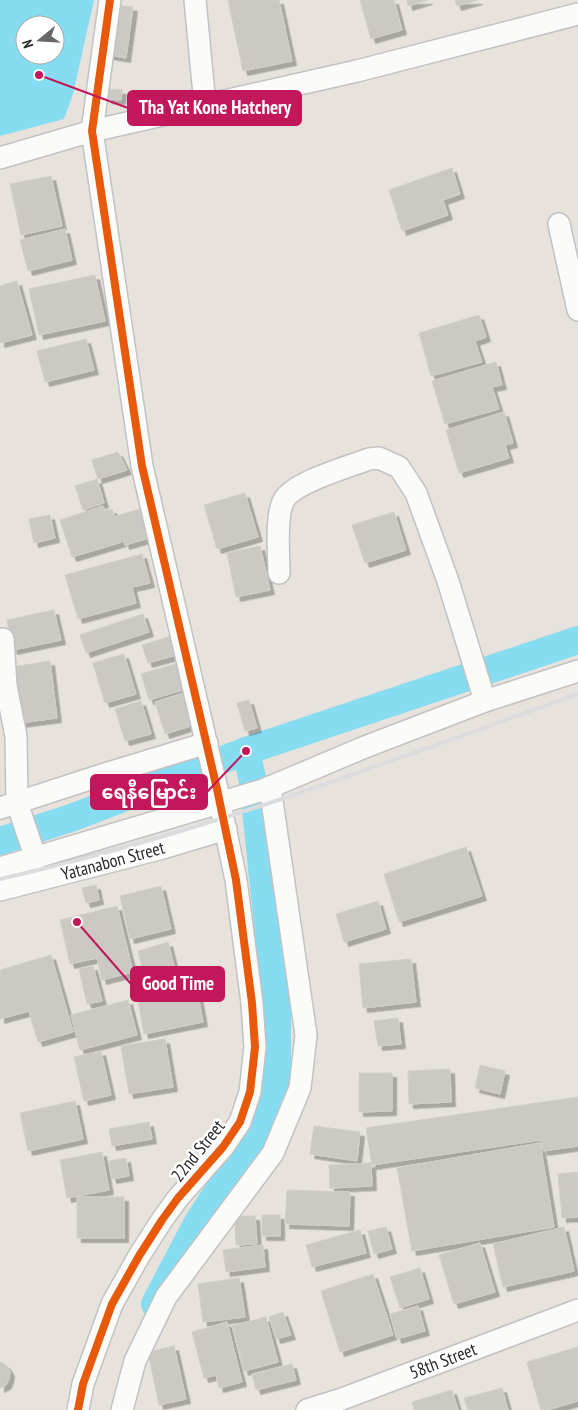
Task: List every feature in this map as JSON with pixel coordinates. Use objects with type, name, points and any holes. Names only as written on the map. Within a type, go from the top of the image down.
[{"type":"street","name":"22nd Street","points":[[78,1410],[83,1384],[112,1304],[139,1256],[178,1198],[223,1147],[240,1122],[250,1092],[255,1047],[252,1003],[236,880],[226,829],[224,796],[208,749],[142,466],[92,131],[110,0]]},
{"type":"street","points":[[195,0],[205,106]]},
{"type":"street","points":[[0,158],[92,131],[357,71],[578,14]]},
{"type":"street","points":[[559,224],[578,310]]},
{"type":"street","points":[[279,573],[278,530],[282,502],[290,492],[369,459],[379,458],[400,467],[416,493],[448,581],[485,701]]},
{"type":"street","points":[[3,639],[6,686],[16,736],[9,806],[24,823],[33,851]]},
{"type":"street","points":[[0,868],[33,851],[224,796],[266,788],[365,747],[485,701],[578,671]]},
{"type":"street","points":[[9,806],[105,774],[208,749]]},
{"type":"street","points":[[122,1410],[135,1361],[166,1296],[273,1153],[300,1088],[306,1035],[266,788]]},
{"type":"street","name":"Yatanabon Street","points":[[0,890],[162,848],[226,829]]},
{"type":"street","name":"58th Street","points":[[307,1410],[342,1399],[578,1310]]},
{"type":"water","points":[[0,0],[94,0],[73,94],[64,119],[0,136]]},
{"type":"building","points":[[228,0],[279,0],[292,61],[243,71]]},
{"type":"building","points":[[360,0],[394,0],[402,30],[371,39]]},
{"type":"building","points":[[407,0],[428,0],[408,6]]},
{"type":"building","points":[[455,0],[478,0],[457,6]]},
{"type":"building","points":[[116,5],[133,7],[126,58],[109,55]]},
{"type":"building","points":[[108,89],[122,90],[121,100],[107,99]]},
{"type":"building","points":[[452,168],[460,194],[443,200],[448,215],[402,231],[389,190]]},
{"type":"building","points":[[51,176],[62,226],[21,235],[10,184]]},
{"type":"building","points":[[65,229],[72,260],[28,271],[20,240]]},
{"type":"building","points":[[95,275],[105,321],[39,335],[29,289]]},
{"type":"building","points":[[17,281],[32,335],[0,343],[0,286]]},
{"type":"building","points":[[479,315],[486,337],[475,341],[482,362],[431,376],[419,333]]},
{"type":"building","points":[[86,339],[94,370],[45,382],[37,351]]},
{"type":"building","points":[[496,362],[502,385],[492,387],[499,409],[445,424],[432,381]]},
{"type":"building","points":[[504,412],[513,443],[505,445],[509,458],[459,473],[446,430]]},
{"type":"building","points":[[118,452],[127,470],[98,479],[92,460]]},
{"type":"building","points":[[97,479],[104,503],[83,510],[75,486]]},
{"type":"building","points":[[245,493],[258,537],[217,549],[204,505]]},
{"type":"building","points":[[103,506],[105,511],[112,509],[122,542],[72,557],[60,520]]},
{"type":"building","points":[[140,509],[149,538],[125,545],[116,516]]},
{"type":"building","points":[[394,512],[406,550],[365,563],[352,525]]},
{"type":"building","points":[[50,515],[55,538],[34,543],[29,519]]},
{"type":"building","points":[[260,546],[270,590],[236,597],[227,553]]},
{"type":"building","points":[[142,554],[150,583],[132,587],[136,603],[78,619],[65,575]]},
{"type":"building","points":[[54,610],[61,640],[13,650],[7,620]]},
{"type":"building","points":[[143,614],[149,632],[86,653],[80,635]]},
{"type":"building","points":[[174,635],[180,654],[148,663],[142,645]]},
{"type":"building","points":[[124,654],[136,694],[105,703],[93,663]]},
{"type":"building","points":[[50,661],[57,718],[20,723],[12,667]]},
{"type":"building","points":[[185,661],[193,687],[149,700],[141,674]]},
{"type":"building","points":[[187,692],[197,724],[165,734],[155,702]]},
{"type":"building","points":[[249,700],[257,728],[245,731],[237,703]]},
{"type":"building","points":[[141,701],[151,734],[125,741],[115,709]]},
{"type":"building","points":[[466,847],[482,896],[399,922],[384,874]]},
{"type":"building","points":[[96,885],[99,900],[86,903],[82,888]]},
{"type":"building","points":[[161,886],[171,929],[130,939],[120,896]]},
{"type":"building","points":[[378,901],[386,929],[344,942],[336,914]]},
{"type":"building","points":[[117,906],[133,972],[102,980],[97,958],[70,964],[60,920]]},
{"type":"building","points":[[168,942],[174,966],[144,974],[138,951]]},
{"type":"building","points":[[51,955],[73,1032],[38,1042],[29,1011],[0,1019],[0,970]]},
{"type":"building","points":[[411,959],[416,1002],[363,1008],[359,964]]},
{"type":"building","points":[[93,966],[102,1001],[87,1004],[79,969]]},
{"type":"building","points":[[194,973],[203,1022],[144,1034],[135,984]]},
{"type":"building","points":[[128,1000],[137,1035],[80,1050],[71,1015]]},
{"type":"building","points":[[398,1018],[401,1044],[378,1046],[374,1021]]},
{"type":"building","points":[[165,1039],[173,1087],[129,1094],[121,1046]]},
{"type":"building","points":[[101,1051],[111,1095],[84,1101],[74,1057]]},
{"type":"building","points":[[480,1065],[505,1071],[500,1094],[475,1088]]},
{"type":"building","points":[[450,1069],[451,1102],[409,1104],[408,1071]]},
{"type":"building","points":[[359,1073],[392,1073],[392,1111],[359,1112]]},
{"type":"building","points":[[578,1097],[578,1146],[543,1151],[541,1140],[372,1165],[366,1128]]},
{"type":"building","points":[[75,1101],[83,1139],[28,1151],[20,1113]]},
{"type":"building","points":[[149,1122],[152,1139],[112,1146],[109,1129]]},
{"type":"building","points":[[314,1126],[360,1132],[357,1161],[310,1154]]},
{"type":"building","points":[[540,1143],[554,1227],[412,1251],[397,1168]]},
{"type":"building","points":[[102,1152],[109,1190],[67,1198],[60,1160]]},
{"type":"building","points":[[126,1158],[129,1176],[112,1179],[109,1161]]},
{"type":"building","points":[[371,1163],[372,1186],[330,1188],[329,1165]]},
{"type":"building","points":[[578,1172],[578,1217],[562,1218],[558,1174]]},
{"type":"building","points":[[287,1190],[350,1192],[349,1226],[285,1224]]},
{"type":"building","points":[[77,1197],[124,1197],[124,1238],[77,1238]]},
{"type":"building","points":[[262,1215],[280,1215],[280,1236],[262,1236]]},
{"type":"building","points":[[235,1216],[255,1216],[257,1244],[236,1245]]},
{"type":"building","points":[[386,1227],[392,1249],[374,1254],[368,1231]]},
{"type":"building","points":[[564,1227],[574,1271],[503,1287],[493,1244]]},
{"type":"building","points":[[360,1230],[366,1253],[312,1267],[306,1245]]},
{"type":"building","points":[[480,1243],[495,1292],[454,1304],[439,1255]]},
{"type":"building","points":[[263,1245],[265,1267],[226,1272],[223,1250]]},
{"type":"building","points":[[420,1268],[429,1299],[400,1308],[390,1277]]},
{"type":"building","points":[[373,1274],[393,1335],[340,1352],[321,1291]]},
{"type":"building","points":[[239,1278],[245,1317],[203,1322],[198,1284]]},
{"type":"building","points":[[418,1306],[425,1331],[397,1339],[390,1314]]},
{"type":"building","points":[[283,1312],[291,1335],[276,1339],[269,1317]]},
{"type":"building","points":[[266,1317],[278,1362],[244,1371],[232,1326]]},
{"type":"building","points":[[227,1322],[242,1382],[219,1388],[216,1375],[204,1378],[192,1332]]},
{"type":"building","points":[[174,1346],[186,1399],[159,1405],[148,1352]]},
{"type":"building","points":[[578,1347],[578,1401],[541,1410],[527,1362]]},
{"type":"building","points":[[0,1362],[6,1365],[10,1372],[6,1385],[0,1388]]},
{"type":"building","points":[[292,1364],[296,1380],[256,1390],[252,1374]]},
{"type":"building","points":[[502,1388],[508,1410],[468,1410],[464,1398]]},
{"type":"building","points":[[452,1390],[458,1410],[414,1410],[412,1402]]},
{"type":"waterway","points":[[0,841],[71,818],[246,751],[578,640]]},
{"type":"waterway","points":[[155,1304],[198,1222],[255,1134],[277,1079],[277,1010],[253,782],[246,751]]},
{"type":"railway","points":[[0,879],[147,841],[292,796],[578,694]]},
{"type":"cycle path","points":[[78,1410],[83,1384],[112,1304],[162,1220],[178,1198],[223,1147],[240,1122],[250,1092],[255,1047],[252,1003],[236,880],[217,789],[142,466],[92,131],[110,0]]},
{"type":"place","name":"Tha Yat Kone Hatchery","points":[[39,75]]},
{"type":"place","name":"ရေနီမြောင်း","points":[[246,751]]},
{"type":"place","name":"Good Time","points":[[77,922]]}]
